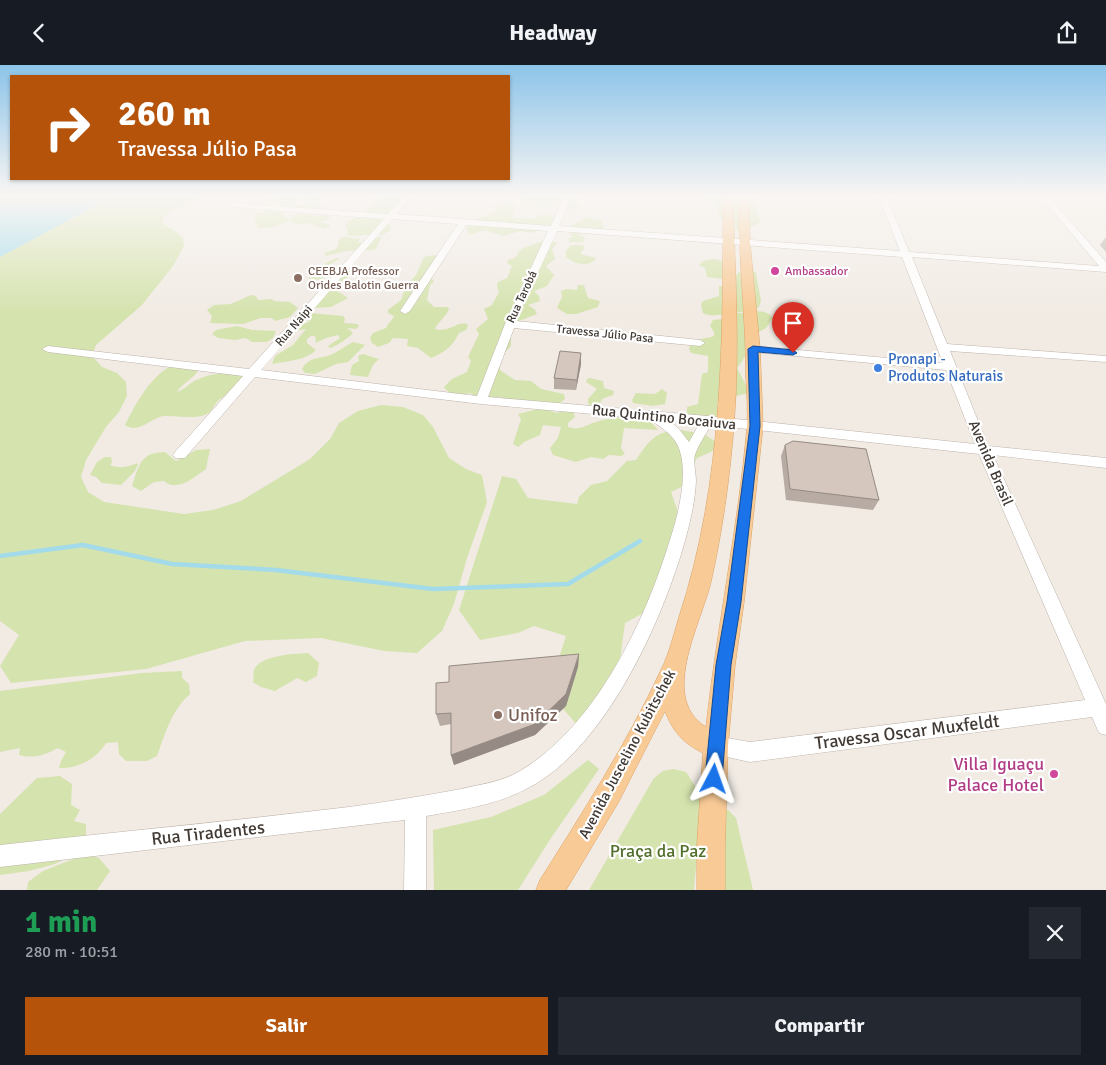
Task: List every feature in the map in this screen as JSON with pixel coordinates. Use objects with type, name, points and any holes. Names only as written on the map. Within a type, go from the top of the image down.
[{"type":"main road","name":"Avenida Juscelino Kubitschek","points":[[711,890],[711,844],[716,746],[724,665],[734,602],[755,426],[753,349],[735,236]]},
{"type":"main road","name":"Avenida Juscelino Kubitschek","points":[[550,890],[609,794],[672,673],[702,579],[718,492],[717,421],[730,317],[737,236]]},
{"type":"main road","points":[[672,673],[674,703],[682,723],[696,737],[716,746]]},
{"type":"street","name":"Rua Naipi","points":[[180,455],[373,236]]},
{"type":"street","points":[[405,311],[455,236]]},
{"type":"street","name":"Rua Tarobá","points":[[481,399],[510,324],[551,236]]},
{"type":"street","points":[[631,236],[1106,269]]},
{"type":"street","name":"Avenida Brasil","points":[[899,236],[984,451],[1106,726]]},
{"type":"street","points":[[1078,236],[1106,269]]},
{"type":"street","name":"Travessa Júlio Pasa","points":[[510,324],[700,343]]},
{"type":"street","points":[[944,347],[1106,359]]},
{"type":"street","name":"Rua Quintino Bocaiuva","points":[[48,349],[481,399],[717,421],[1106,463]]},
{"type":"street","points":[[753,349],[952,367]]},
{"type":"street","points":[[653,415],[672,428],[688,456],[717,421]]},
{"type":"street","name":"Rua Tiradentes","points":[[0,857],[416,809],[499,791],[528,777],[555,758],[597,711],[630,655],[673,556],[687,509],[688,456]]},
{"type":"street","name":"Travessa Oscar Muxfeldt","points":[[716,746],[750,752],[1098,707]]},
{"type":"street","points":[[415,890],[416,809]]},
{"type":"green space","points":[[40,236],[180,236],[183,239],[184,246],[173,266],[142,305],[96,345],[92,356],[102,367],[117,373],[126,382],[127,396],[119,412],[106,427],[86,460],[81,477],[88,492],[104,502],[184,514],[213,510],[241,501],[310,459],[330,439],[339,423],[358,411],[381,405],[403,407],[423,415],[433,427],[449,458],[466,469],[482,475],[487,502],[467,558],[454,604],[442,631],[417,653],[384,651],[321,638],[245,641],[146,669],[11,683],[0,666],[19,635],[0,621],[0,257]]},
{"type":"green space","points":[[372,236],[381,237],[374,250],[346,251],[325,256],[325,253],[336,249],[339,244],[338,241],[343,237],[360,239],[358,242],[362,243]]},
{"type":"green space","points":[[572,236],[583,236],[585,240],[583,242],[570,242],[568,239],[574,236]]},
{"type":"green space","points":[[548,239],[557,243],[552,249],[555,259],[546,266],[554,275],[547,286],[534,291],[539,296],[540,301],[528,305],[537,314],[516,322],[511,335],[511,346],[499,359],[500,370],[515,380],[531,381],[541,389],[564,394],[565,399],[557,405],[511,401],[500,397],[475,397],[470,393],[459,394],[449,392],[444,387],[452,379],[467,372],[471,361],[468,357],[479,334],[476,329],[488,319],[484,309],[492,305],[499,292],[498,282],[507,278],[512,266],[507,263],[508,260],[515,258],[521,249]]},
{"type":"green space","points":[[571,245],[585,247],[580,254],[596,258],[595,260],[584,264],[569,259],[566,257],[566,251]]},
{"type":"green space","points":[[438,255],[431,277],[434,282],[430,285],[427,300],[434,307],[448,307],[449,309],[435,329],[440,330],[459,324],[467,324],[466,330],[459,333],[448,349],[431,358],[418,348],[407,346],[408,339],[393,338],[389,343],[378,347],[372,343],[370,338],[373,333],[386,328],[393,318],[394,316],[388,313],[388,310],[401,300],[406,286],[416,275],[423,259],[426,256]]},
{"type":"green space","points":[[336,258],[340,258],[329,265],[334,268],[326,277],[317,280],[308,278],[317,268]]},
{"type":"green space","points":[[714,259],[722,261],[724,279],[707,277],[705,268],[699,265],[703,261]]},
{"type":"green space","points":[[751,269],[756,273],[761,301],[759,307],[753,310],[734,313],[760,311],[769,314],[773,318],[766,328],[746,339],[745,351],[747,354],[737,368],[750,393],[722,399],[717,403],[720,413],[713,419],[695,419],[687,414],[687,407],[698,404],[702,374],[708,372],[708,356],[691,353],[689,349],[693,342],[714,336],[710,326],[713,320],[722,319],[725,314],[712,315],[703,313],[701,304],[703,301],[719,296],[719,286],[723,286],[740,272]]},
{"type":"green space","points":[[345,271],[350,271],[350,274],[339,292],[348,298],[331,307],[311,308],[313,297]]},
{"type":"green space","points":[[578,285],[584,285],[588,298],[600,301],[598,307],[576,314],[567,314],[557,308],[562,297],[561,291],[566,289],[577,290]]},
{"type":"green space","points":[[251,295],[256,296],[258,300],[272,299],[274,301],[290,302],[298,308],[290,317],[275,321],[272,318],[261,318],[243,324],[210,323],[212,316],[207,310],[214,305],[231,304]]},
{"type":"green space","points":[[310,313],[343,316],[345,319],[344,323],[357,324],[359,326],[356,329],[347,328],[353,333],[342,342],[330,348],[328,346],[340,338],[338,335],[316,343],[315,336],[311,336],[307,339],[307,343],[316,350],[312,354],[295,360],[272,364],[275,356],[293,345],[306,329],[292,331],[296,327],[311,321],[303,320]]},
{"type":"green space","points":[[237,326],[252,330],[276,331],[273,338],[267,342],[252,342],[246,338],[235,340],[218,338],[212,334],[216,330]]},
{"type":"green space","points":[[353,342],[365,345],[348,362],[336,364],[315,374],[305,373],[302,369],[308,362],[333,354]]},
{"type":"green space","points":[[363,354],[379,359],[373,365],[368,377],[350,375],[352,365],[359,361],[358,356]]},
{"type":"green space","points":[[169,367],[199,369],[177,392],[197,380],[211,375],[225,373],[246,377],[205,415],[194,417],[164,416],[135,428],[125,425],[149,385]]},
{"type":"green space","points":[[590,378],[603,381],[604,388],[614,391],[613,395],[602,399],[599,406],[591,406],[588,403],[588,399],[597,389],[586,382]]},
{"type":"green space","points":[[662,389],[667,393],[665,404],[653,406],[633,403],[632,400],[636,393],[655,394]]},
{"type":"green space","points":[[542,408],[557,413],[573,410],[575,417],[568,423],[568,427],[573,428],[581,428],[615,417],[631,416],[646,419],[658,430],[624,428],[621,448],[625,454],[621,456],[609,455],[603,459],[591,457],[576,462],[553,455],[550,448],[558,438],[561,427],[543,425],[540,435],[524,442],[518,447],[513,444],[521,419],[518,414]]},
{"type":"green space","points":[[680,430],[704,434],[719,444],[711,452],[697,458],[683,486],[671,492],[677,509],[680,528],[649,610],[625,623],[619,667],[579,727],[557,702],[554,673],[566,636],[534,626],[518,633],[480,640],[459,610],[502,476],[516,479],[528,498],[577,504],[579,497],[591,485],[607,481],[627,461],[636,460],[654,438],[664,432]]},
{"type":"green space","points":[[210,449],[206,469],[185,483],[174,485],[164,481],[154,482],[141,491],[132,486],[139,466],[145,457],[165,452],[176,461],[196,450]]},
{"type":"green space","points":[[105,457],[111,457],[112,462],[110,465],[117,467],[130,466],[137,463],[138,465],[121,485],[102,483],[96,477],[90,475],[97,462]]},
{"type":"green space","points":[[308,653],[319,663],[317,676],[306,682],[297,678],[275,691],[261,687],[253,682],[254,670],[263,661],[278,656]]},
{"type":"green space","points":[[182,671],[182,678],[189,684],[190,694],[178,707],[166,730],[157,756],[147,761],[126,761],[119,754],[118,742],[106,743],[97,754],[86,762],[66,768],[59,768],[66,752],[58,748],[35,756],[19,755],[20,748],[0,752],[0,691],[142,673]]},
{"type":"green space","points":[[588,760],[599,769],[551,838],[518,890],[434,890],[433,830],[491,817],[544,795]]},
{"type":"green space","name":"Praça da Paz","points":[[673,769],[686,772],[700,794],[700,821],[694,890],[589,890],[654,778],[663,771]]},
{"type":"green space","points":[[60,776],[72,784],[71,805],[80,810],[74,821],[86,824],[86,847],[55,864],[29,871],[0,875],[0,814],[37,778]]},
{"type":"green space","points":[[724,810],[728,810],[736,818],[753,890],[719,890]]},
{"type":"green space","points":[[86,854],[99,858],[110,871],[97,890],[27,890],[28,882],[43,871]]},
{"type":"water","points":[[0,236],[40,236],[0,257]]},
{"type":"building","points":[[560,351],[581,353],[577,380],[554,378]]},
{"type":"building","points":[[793,441],[866,449],[879,500],[790,489],[785,445]]},
{"type":"building","name":"Unifoz","points":[[579,654],[566,694],[535,724],[451,755],[451,713],[436,714],[436,683],[449,682],[449,666]]},
{"type":"waterway","points":[[0,556],[83,545],[172,564],[276,570],[433,589],[568,584],[640,541]]},
{"type":"place","name":"Ambassador","points":[[775,271]]},
{"type":"place","name":"CEEBJA Professor Orides Balotin Guerra","points":[[298,278]]},
{"type":"place","name":"Pronapi - Produtos Naturais","points":[[878,368]]},
{"type":"place","name":"Unifoz","points":[[498,715]]},
{"type":"place","name":"Villa Iguaçu Palace Hotel","points":[[1054,774]]},
{"type":"route","points":[[714,779],[724,665],[734,602],[755,426],[753,349],[793,353]]}]
